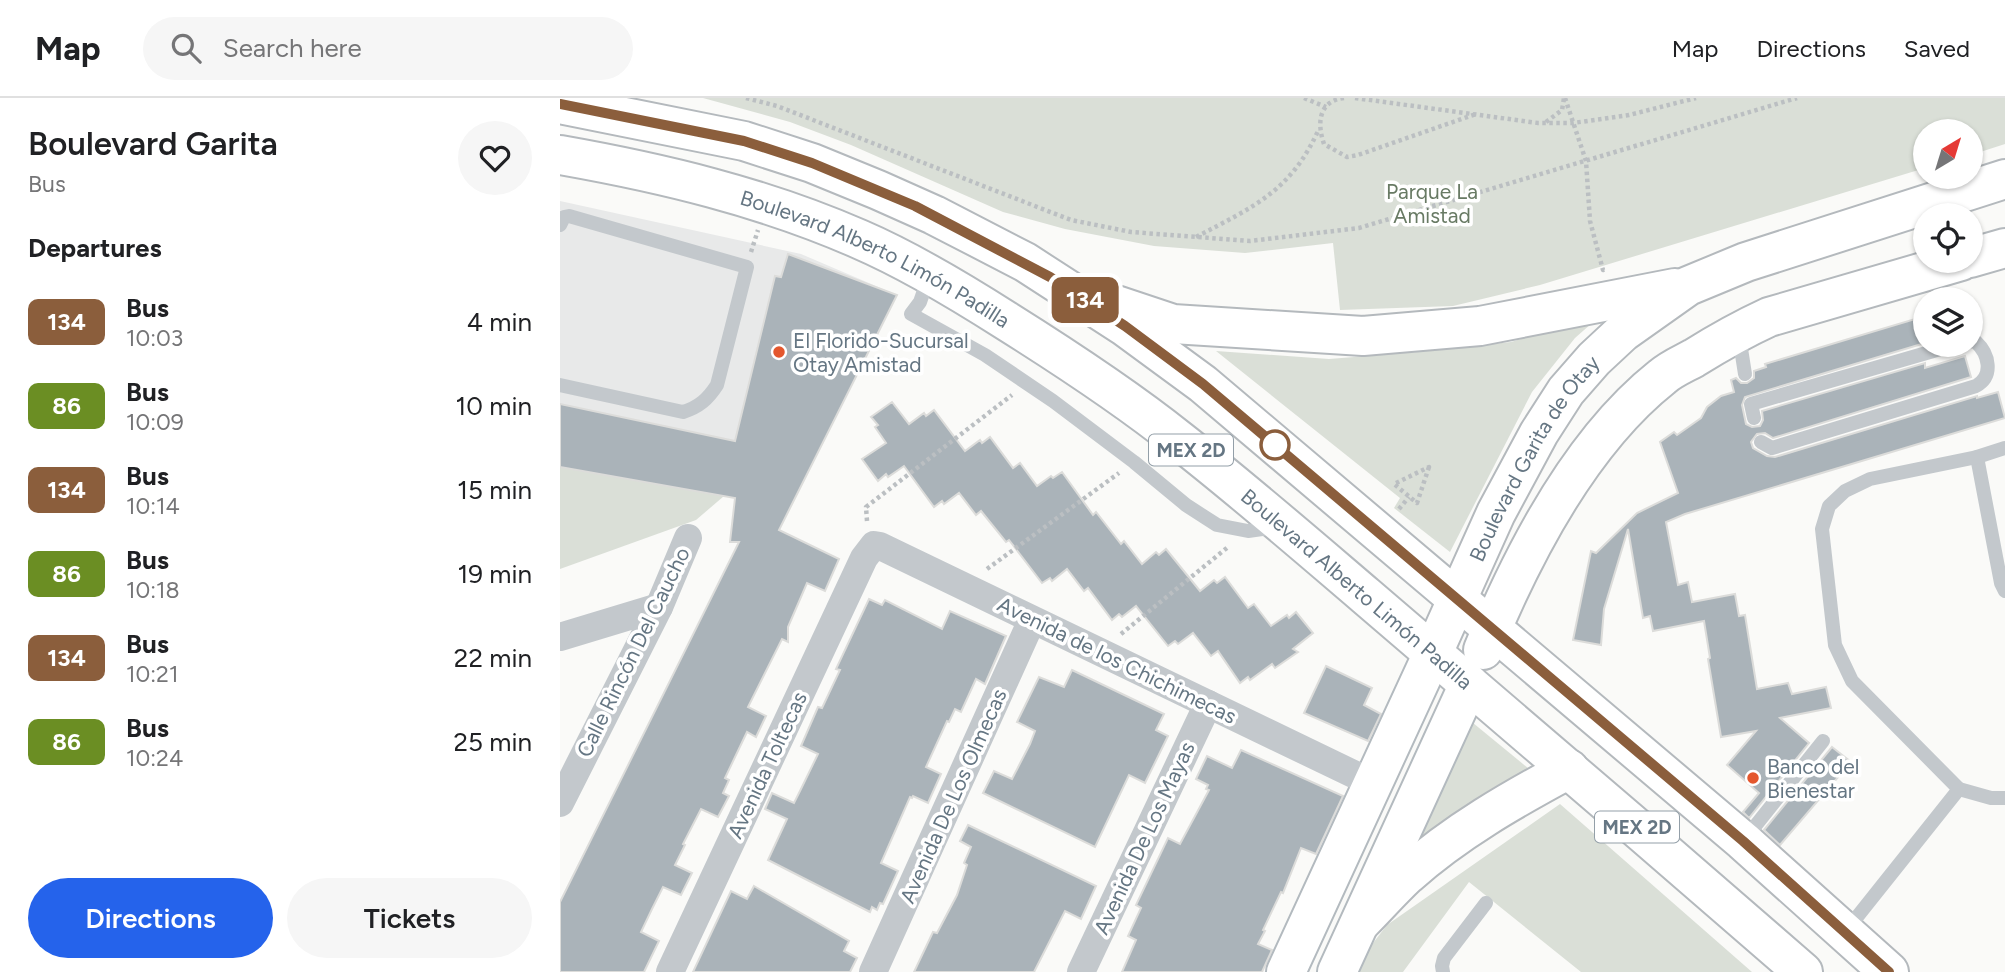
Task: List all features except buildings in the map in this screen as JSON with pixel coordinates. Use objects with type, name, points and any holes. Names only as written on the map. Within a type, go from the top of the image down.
[{"type":"main road","name":"MEX 2D","points":[[560,104],[744,141],[812,163],[934,215],[1038,269],[1133,332],[1203,384],[1743,841],[1889,972]]},
{"type":"main road","name":"Boulevard Alberto Limón Padilla","points":[[560,155],[646,171],[767,203],[861,240],[930,274],[1025,332],[1178,439],[1266,528],[1433,653],[1803,972]]},
{"type":"main road","name":"Boulevard Garita de Otay","points":[[1286,972],[1496,513],[1539,433],[1566,391],[1594,359],[1623,332],[1688,286],[1746,262],[2005,178]]},
{"type":"main road","points":[[715,189],[761,194],[790,201],[943,258],[1038,269],[1131,312],[1173,324],[1363,335],[1479,326],[1615,279],[1688,286]]},
{"type":"main road","points":[[1983,254],[2005,248]]},
{"type":"main road","points":[[1746,262],[1754,324]]},
{"type":"main road","name":"Boulevard Garita de Otay","points":[[1337,972],[1545,517],[1584,461],[1627,410],[1663,376],[1754,324],[1922,273]]},
{"type":"main road","points":[[1362,921],[1407,875],[1448,842],[1511,801],[1569,769]]},
{"type":"street","name":"Calle Rincón Del Caucho","points":[[560,803],[659,607],[688,538]]},
{"type":"street","name":"Avenida de los Chichimecas","points":[[866,554],[874,545],[880,546],[1374,784]]},
{"type":"street","name":"Avenida Toltecas","points":[[670,972],[866,554]]},
{"type":"street","points":[[560,638],[659,607]]},
{"type":"street","name":"Avenida De Los Olmecas","points":[[873,972],[1032,620]]},
{"type":"street","name":"Avenida De Los Mayas","points":[[1081,972],[1208,704]]},
{"type":"lane","points":[[560,225],[564,217],[569,216],[747,267],[717,385],[709,398],[695,408],[683,412],[560,385]]},
{"type":"lane","points":[[930,274],[920,302],[911,314],[985,355],[1134,462],[1186,505],[1217,525],[1266,528]]},
{"type":"lane","points":[[1745,374],[1754,324]]},
{"type":"lane","points":[[1761,442],[1772,448],[1976,386],[1985,381],[1989,371],[1983,349]]},
{"type":"lane","points":[[1752,408],[1916,357]]},
{"type":"lane","points":[[2005,448],[1977,457],[1870,479],[1845,491],[1829,506],[1822,528],[1835,645],[1852,681],[1958,789],[2005,798]]},
{"type":"lane","points":[[1977,457],[2001,583],[2005,591]]},
{"type":"lane","points":[[1743,841],[1822,741]]},
{"type":"lane","points":[[1844,933],[1958,789]]},
{"type":"lane","points":[[1443,972],[1441,966],[1444,958],[1486,903]]},
{"type":"path","points":[[747,98],[802,116],[1070,220],[1131,232],[1250,241],[1359,228],[1797,98]]},
{"type":"path","points":[[1304,98],[1326,107]]},
{"type":"path","points":[[1344,98],[1326,107],[1319,116],[1319,130],[1324,144],[1347,157],[1477,114]]},
{"type":"path","points":[[1355,98],[1538,123],[1573,123],[1629,115],[1696,98]]},
{"type":"path","points":[[1538,123],[1548,122],[1555,117],[1562,110],[1564,98]]},
{"type":"path","points":[[1564,98],[1586,161],[1590,221],[1601,263],[1603,270],[1615,279]]},
{"type":"path","points":[[1196,237],[1269,196],[1296,171],[1319,130]]},
{"type":"path","points":[[866,554],[866,507],[1027,384]]},
{"type":"path","points":[[964,586],[1134,462]]},
{"type":"path","points":[[1429,467],[1417,503],[1409,497],[1394,484],[1429,467]]},
{"type":"path","points":[[1404,503],[1409,497]]},
{"type":"path","points":[[1391,507],[1394,515]]},
{"type":"path","points":[[1098,652],[1266,528]]},
{"type":"shaded area","points":[[560,201],[801,254],[897,295],[790,507],[560,467]]},
{"type":"green space","name":"Parque La Amistad","points":[[703,98],[2005,98],[2005,144],[1983,151],[1983,119],[1913,119],[1913,172],[1540,285],[1453,306],[1340,310],[1333,243],[1245,253],[1154,246],[1065,229],[1003,212],[851,145],[790,122]]},
{"type":"green space","points":[[1600,316],[1575,338],[1532,392],[1450,552],[1394,508],[1400,498],[1216,351],[1329,359],[1417,352],[1511,342]]},
{"type":"green space","points":[[560,467],[724,496],[696,520],[560,569]]},
{"type":"green space","points":[[1467,718],[1534,773],[1398,870]]},
{"type":"green space","points":[[1560,804],[1752,972],[1581,972],[1469,882],[1403,972],[1356,972],[1363,956],[1387,925]]},
{"type":"bus line","name":"134","points":[[560,104],[744,141],[812,163],[934,215],[1050,277],[1125,326],[1203,384],[1743,841],[1889,972]]},
{"type":"place","name":"El Florido-Sucursal Otay Amistad","points":[[779,352]]},
{"type":"place","name":"Banco del Bienestar","points":[[1753,778]]}]
